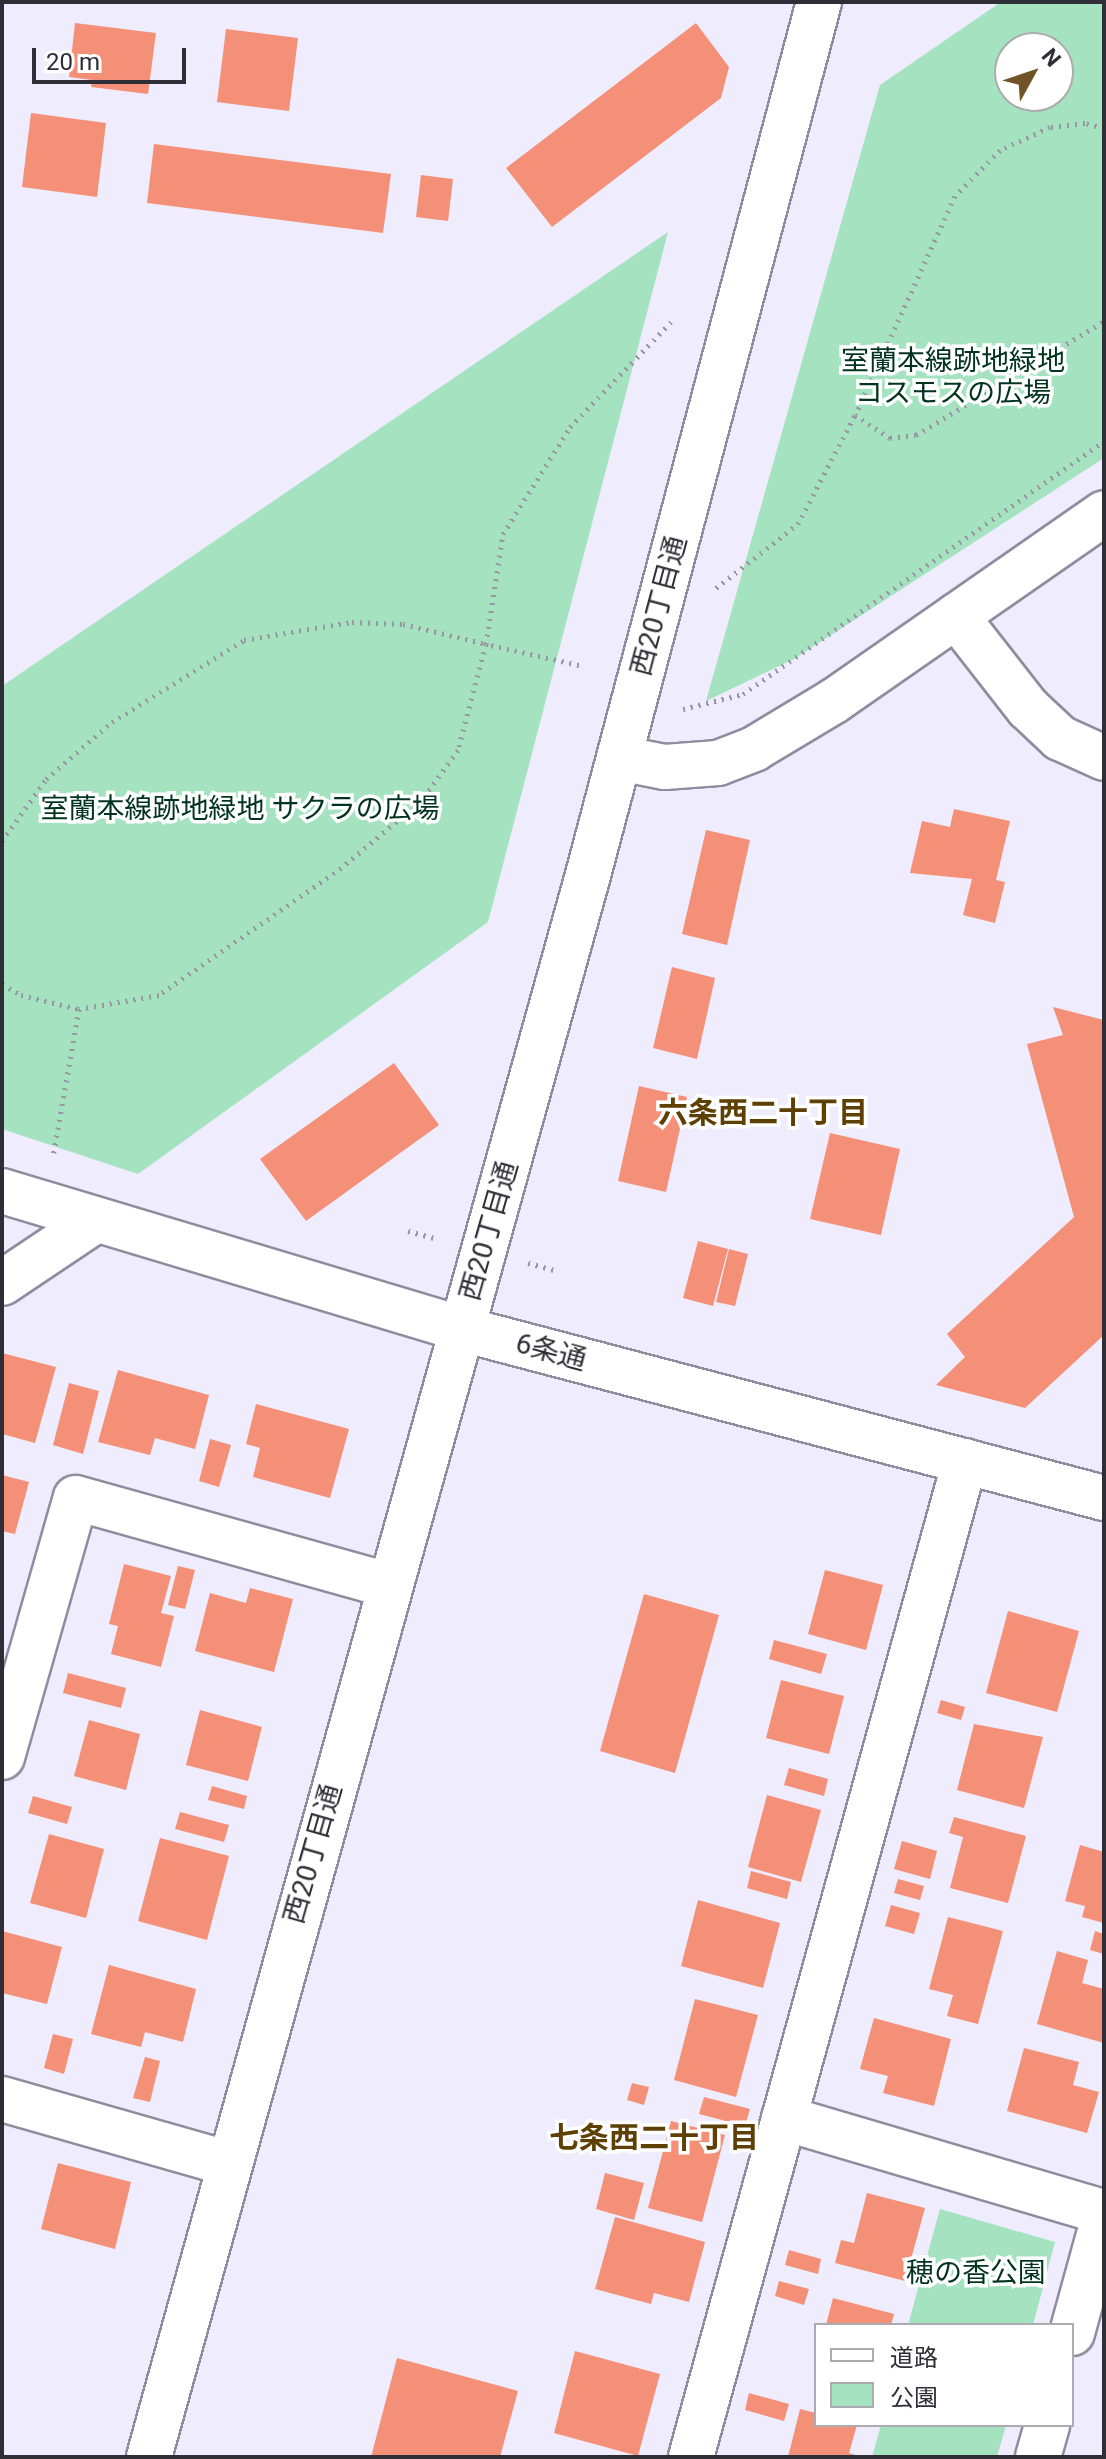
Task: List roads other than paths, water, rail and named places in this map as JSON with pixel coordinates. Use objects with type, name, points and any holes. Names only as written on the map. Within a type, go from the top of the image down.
[{"type":"street","name":"西20丁目通","points":[[149,2457],[227,2163],[619,758],[819,2]]},
{"type":"street","points":[[619,758],[665,767],[718,763],[754,749],[834,701],[1104,513]]},
{"type":"street","points":[[956,616],[1028,708],[1060,738],[1104,758]]},
{"type":"street","name":"6条通","points":[[2,1191],[93,1222],[462,1329],[1104,1498]]},
{"type":"street","points":[[2,1283],[93,1222]]},
{"type":"street","points":[[691,2457],[965,1461]]},
{"type":"street","points":[[2,1757],[76,1498],[387,1585]]},
{"type":"street","points":[[2,2099],[227,2163]]},
{"type":"street","points":[[784,2118],[1104,2214],[1074,2326]]},
{"type":"street","points":[[1038,2457],[1046,2427]]},
{"type":"district","name":"六条西二十丁目","points":[[763,1113]]},
{"type":"district","name":"七条西二十丁目","points":[[654,2138]]},
{"type":"park label","name":"室蘭本線跡地緑地 コスモスの広場","points":[[953,377]]},
{"type":"park label","name":"室蘭本線跡地緑地 サクラの広場","points":[[240,809]]},
{"type":"park label","name":"穂の香公園","points":[[976,2273]]}]
